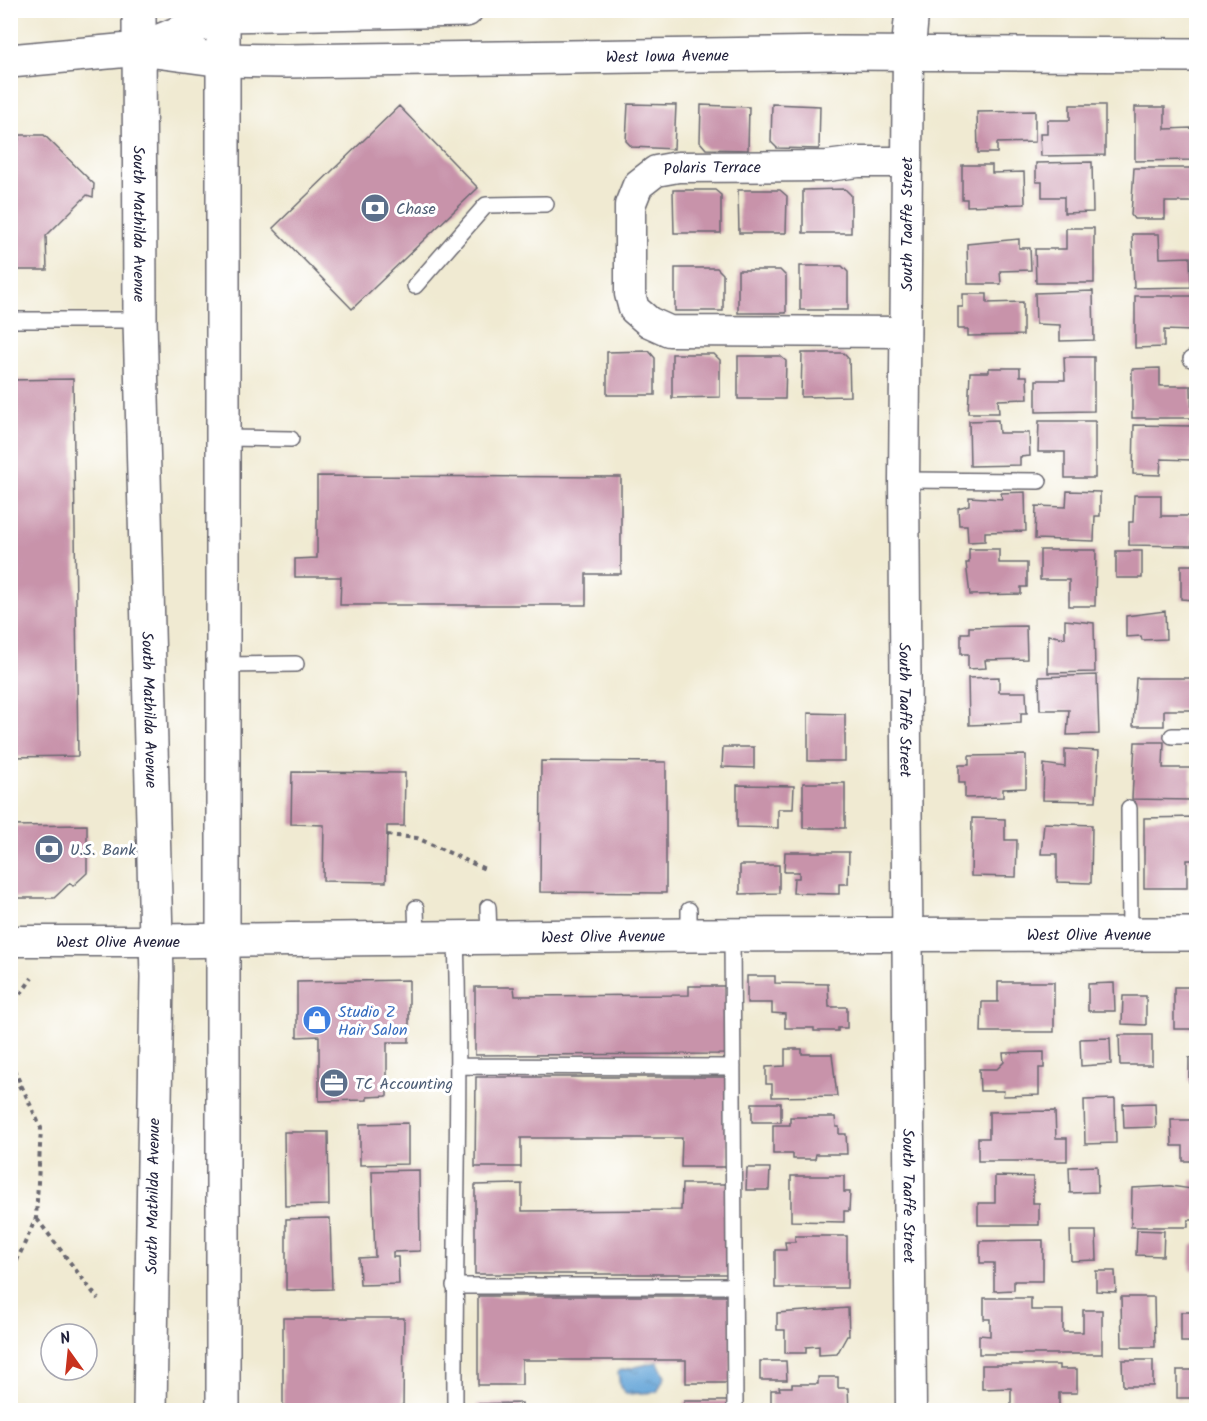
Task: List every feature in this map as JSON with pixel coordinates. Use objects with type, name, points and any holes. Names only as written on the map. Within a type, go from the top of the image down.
[{"type":"main road","name":"South Mathilda Avenue","points":[[139,10],[140,320],[156,941],[150,1410]]},
{"type":"main road","name":"West Iowa Avenue","points":[[140,48],[223,13],[466,10]]},
{"type":"main road","name":"South Taaffe Street","points":[[908,53],[912,10]]},
{"type":"main road","points":[[223,13],[225,665],[223,1410]]},
{"type":"main road","name":"West Iowa Avenue","points":[[10,61],[140,48],[223,60],[908,53],[1197,54]]},
{"type":"main road","name":"West Olive Avenue","points":[[156,941],[223,941],[417,923],[456,937],[489,922],[689,922],[732,935],[1130,932],[1197,934]]},
{"type":"street","name":"South Taaffe Street","points":[[908,53],[904,480],[911,1410]]},
{"type":"street","name":"Polaris Terrace","points":[[905,332],[669,331],[649,322],[634,309],[630,294],[630,205],[638,185],[656,171],[678,167],[827,166],[858,162],[906,162]]},
{"type":"street","name":"West Olive Avenue","points":[[10,941],[156,941]]},
{"type":"lane","points":[[415,286],[486,205],[546,204]]},
{"type":"lane","points":[[10,320],[140,320]]},
{"type":"lane","points":[[223,438],[291,438]]},
{"type":"lane","points":[[904,480],[1039,481]]},
{"type":"lane","points":[[225,665],[296,664]]},
{"type":"lane","points":[[1172,736],[1197,736]]},
{"type":"lane","points":[[1129,808],[1130,932]]},
{"type":"lane","points":[[732,935],[735,1410]]},
{"type":"lane","points":[[455,1410],[454,1286],[459,1066],[456,937]]},
{"type":"lane","points":[[459,1066],[733,1067]]},
{"type":"lane","points":[[454,1286],[734,1286]]},
{"type":"path","points":[[387,835],[417,838],[487,870]]},
{"type":"path","points":[[10,1009],[32,978]]},
{"type":"path","points":[[10,1061],[41,1128],[36,1218],[10,1276]]},
{"type":"path","points":[[10,1092],[22,1086]]},
{"type":"path","points":[[36,1218],[98,1299]]},
{"type":"water","points":[[657,1362],[665,1376],[657,1392],[627,1394],[620,1387],[618,1371]]},
{"type":"building","points":[[628,104],[676,105],[674,149],[632,147],[626,141]]},
{"type":"building","points":[[772,104],[820,106],[819,149],[777,148],[771,142]]},
{"type":"building","points":[[701,105],[749,107],[748,150],[706,149],[700,142]]},
{"type":"building","points":[[1070,105],[1105,105],[1105,155],[1041,156],[1040,134],[1047,134],[1047,120],[1070,120]]},
{"type":"building","name":"Chase","points":[[399,106],[478,188],[352,309],[273,228]]},
{"type":"building","points":[[1135,107],[1165,107],[1165,129],[1192,128],[1193,160],[1135,161]]},
{"type":"building","points":[[1035,111],[1035,142],[997,143],[997,153],[978,153],[977,112]]},
{"type":"building","points":[[20,135],[44,135],[94,184],[93,197],[87,195],[46,236],[47,270],[10,270],[10,161],[13,161]]},
{"type":"building","points":[[1092,162],[1093,212],[1064,213],[1064,197],[1042,197],[1042,182],[1036,182],[1036,163]]},
{"type":"building","points":[[962,165],[992,165],[992,173],[1024,172],[1025,204],[967,206],[967,199],[962,199]]},
{"type":"building","points":[[1134,168],[1194,168],[1193,202],[1165,202],[1165,219],[1134,219],[1131,215]]},
{"type":"building","points":[[845,189],[851,195],[851,233],[803,233],[803,190]]},
{"type":"building","points":[[673,190],[715,190],[721,195],[721,233],[674,233]]},
{"type":"building","points":[[738,190],[780,190],[787,196],[786,233],[739,233]]},
{"type":"building","points":[[1066,228],[1094,228],[1094,283],[1036,283],[1035,249],[1066,249]]},
{"type":"building","points":[[1132,234],[1159,234],[1160,258],[1190,257],[1191,287],[1134,288]]},
{"type":"building","points":[[1019,239],[1019,248],[1030,248],[1031,270],[1000,271],[1001,284],[968,284],[967,244]]},
{"type":"building","points":[[800,266],[842,266],[848,272],[848,310],[800,310]]},
{"type":"building","points":[[675,268],[717,268],[723,274],[723,311],[675,311]]},
{"type":"building","points":[[738,270],[780,270],[786,276],[786,313],[738,313]]},
{"type":"building","points":[[1093,291],[1094,340],[1060,341],[1060,325],[1036,324],[1035,293]]},
{"type":"building","points":[[963,294],[987,294],[987,303],[1023,302],[1023,335],[968,336],[968,329],[958,329],[958,307],[963,307]]},
{"type":"building","points":[[1135,296],[1192,296],[1192,331],[1164,330],[1164,347],[1135,348]]},
{"type":"building","points":[[649,351],[655,358],[655,395],[607,395],[607,352]]},
{"type":"building","points":[[802,353],[843,353],[849,359],[850,396],[801,397]]},
{"type":"building","points":[[672,354],[714,354],[720,360],[720,397],[672,398]]},
{"type":"building","points":[[738,356],[780,356],[786,361],[785,399],[738,399]]},
{"type":"building","points":[[1064,357],[1094,357],[1094,411],[1036,412],[1036,380],[1065,380]]},
{"type":"building","points":[[989,368],[1020,368],[1020,376],[1027,376],[1028,399],[998,400],[999,413],[968,413],[970,372],[989,372]]},
{"type":"building","points":[[1160,368],[1160,386],[1191,386],[1192,418],[1132,418],[1132,369]]},
{"type":"building","points":[[73,379],[78,756],[10,757],[10,380]]},
{"type":"building","points":[[998,420],[999,433],[1029,433],[1030,456],[1020,457],[1020,465],[970,466],[969,421]]},
{"type":"building","points":[[1039,421],[1095,421],[1095,478],[1065,478],[1065,452],[1038,452]]},
{"type":"building","points":[[1134,425],[1192,426],[1191,460],[1161,459],[1160,475],[1133,474]]},
{"type":"building","points":[[317,476],[621,477],[621,574],[586,574],[586,605],[340,605],[341,577],[295,577],[295,559],[317,558]]},
{"type":"building","points":[[1067,491],[1100,492],[1100,516],[1095,516],[1094,541],[1035,539],[1036,506],[1066,507]]},
{"type":"building","points":[[1025,492],[1026,531],[985,532],[985,541],[968,542],[967,525],[959,525],[958,508],[969,505],[969,497],[1002,499],[1001,493]]},
{"type":"building","points":[[1134,495],[1161,495],[1161,516],[1193,516],[1192,546],[1129,545],[1129,522],[1133,522]]},
{"type":"building","points":[[969,549],[999,549],[999,563],[1027,563],[1027,587],[1021,587],[1021,594],[970,595],[966,563],[969,563]]},
{"type":"building","points":[[1040,550],[1096,550],[1095,606],[1069,606],[1069,580],[1040,580]]},
{"type":"building","points":[[1116,551],[1142,551],[1142,578],[1116,578]]},
{"type":"building","points":[[1181,565],[1196,565],[1196,605],[1194,605],[1194,600],[1181,599]]},
{"type":"building","points":[[1165,611],[1166,639],[1142,640],[1141,636],[1126,637],[1126,616]]},
{"type":"building","points":[[1065,620],[1094,623],[1095,672],[1048,673],[1048,635],[1065,638]]},
{"type":"building","points":[[1026,626],[1027,659],[985,660],[986,668],[968,669],[968,654],[961,654],[961,633],[969,633],[969,627]]},
{"type":"building","points":[[1097,675],[1099,734],[1067,735],[1069,710],[1040,710],[1039,677]]},
{"type":"building","points":[[999,677],[999,692],[1026,692],[1027,713],[1021,713],[1021,723],[969,725],[968,678]]},
{"type":"building","points":[[1136,678],[1195,678],[1195,710],[1164,710],[1164,726],[1133,726]]},
{"type":"building","points":[[808,713],[845,714],[845,761],[808,761]]},
{"type":"building","points":[[1135,742],[1164,742],[1163,768],[1191,768],[1191,800],[1132,799]]},
{"type":"building","points":[[723,747],[754,747],[754,768],[722,767]]},
{"type":"building","points":[[1065,749],[1099,751],[1096,801],[1043,800],[1044,764],[1065,767]]},
{"type":"building","points":[[1026,755],[1026,788],[1003,789],[1003,797],[965,798],[965,783],[959,783],[959,765],[969,765],[969,756]]},
{"type":"building","points":[[541,761],[666,762],[666,893],[540,892]]},
{"type":"building","points":[[292,772],[405,773],[404,826],[387,826],[386,882],[323,881],[324,825],[291,824]]},
{"type":"building","points":[[803,783],[845,783],[845,828],[803,828]]},
{"type":"building","points":[[737,785],[794,786],[793,809],[778,809],[778,828],[737,827]]},
{"type":"building","points":[[1196,817],[1196,860],[1187,860],[1187,888],[1144,888],[1144,818]]},
{"type":"building","points":[[972,818],[1005,819],[1005,840],[1017,840],[1016,877],[971,876]]},
{"type":"building","points":[[1044,823],[1092,825],[1091,883],[1057,882],[1057,854],[1041,854]]},
{"type":"building","name":"U.S. Bank","points":[[87,825],[87,873],[73,886],[70,883],[54,898],[10,898],[10,826]]},
{"type":"building","points":[[785,852],[849,852],[848,884],[839,884],[839,894],[793,893],[794,878],[799,878],[799,872],[784,872]]},
{"type":"building","points":[[740,865],[779,865],[779,893],[740,894]]},
{"type":"building","points":[[747,976],[775,976],[775,983],[828,984],[829,1007],[847,1007],[847,1028],[838,1028],[838,1031],[814,1031],[814,1028],[785,1028],[785,1014],[772,1013],[772,1003],[747,1003]]},
{"type":"building","points":[[409,980],[409,1042],[387,1042],[387,1096],[367,1097],[367,1100],[319,1101],[319,1036],[297,1037],[297,982]]},
{"type":"building","points":[[998,982],[1054,982],[1054,1032],[981,1032],[982,1002],[998,1002]]},
{"type":"building","points":[[1114,983],[1115,1011],[1088,1011],[1088,984]]},
{"type":"building","points":[[689,986],[726,986],[726,1054],[475,1055],[475,987],[514,987],[515,996],[689,995]]},
{"type":"building","points":[[1174,987],[1196,987],[1196,1029],[1174,1029]]},
{"type":"building","points":[[1123,996],[1146,996],[1146,1025],[1122,1024]]},
{"type":"building","points":[[1119,1035],[1152,1035],[1152,1065],[1120,1065]]},
{"type":"building","points":[[1110,1038],[1111,1064],[1081,1066],[1080,1039]]},
{"type":"building","points":[[785,1049],[802,1049],[802,1054],[832,1054],[837,1096],[772,1097],[772,1084],[766,1084],[766,1067],[785,1066]]},
{"type":"building","points":[[1044,1052],[1044,1068],[1039,1068],[1039,1095],[1003,1096],[1004,1091],[980,1091],[979,1069],[997,1069],[1004,1062],[1003,1053]]},
{"type":"building","points":[[1196,1057],[1196,1095],[1193,1095],[1193,1082],[1189,1082],[1189,1058]]},
{"type":"building","points":[[476,1077],[728,1077],[728,1167],[681,1167],[682,1138],[521,1138],[521,1167],[475,1167]]},
{"type":"building","points":[[1115,1099],[1116,1143],[1085,1144],[1084,1100]]},
{"type":"building","points":[[752,1103],[781,1103],[781,1122],[752,1122]]},
{"type":"building","points":[[1155,1103],[1156,1127],[1124,1128],[1123,1104]]},
{"type":"building","points":[[1055,1111],[1056,1138],[1067,1138],[1067,1161],[978,1161],[978,1138],[989,1138],[989,1112]]},
{"type":"building","points":[[790,1117],[835,1117],[839,1134],[846,1134],[847,1154],[816,1154],[815,1159],[793,1159],[793,1154],[773,1154],[773,1125],[790,1125]]},
{"type":"building","points":[[1171,1120],[1196,1120],[1196,1161],[1183,1161],[1183,1146],[1172,1146]]},
{"type":"building","points":[[408,1123],[408,1164],[360,1165],[360,1124]]},
{"type":"building","points":[[284,1132],[328,1132],[329,1205],[285,1206]]},
{"type":"building","points":[[1097,1166],[1098,1192],[1070,1193],[1069,1167]]},
{"type":"building","points":[[747,1168],[770,1168],[769,1190],[746,1190]]},
{"type":"building","points":[[419,1170],[420,1251],[393,1252],[393,1257],[398,1257],[399,1284],[360,1285],[359,1258],[375,1257],[372,1171]]},
{"type":"building","points":[[791,1176],[844,1176],[844,1192],[850,1192],[849,1211],[844,1211],[844,1222],[791,1221]]},
{"type":"building","points":[[995,1176],[1033,1177],[1033,1203],[1039,1203],[1039,1225],[978,1225],[978,1203],[995,1203]]},
{"type":"building","points":[[1191,1180],[1196,1180],[1196,1220],[1188,1220],[1188,1227],[1131,1227],[1132,1188],[1171,1186],[1191,1189]]},
{"type":"building","points":[[522,1184],[522,1211],[681,1210],[682,1184],[729,1184],[729,1274],[475,1274],[475,1185]]},
{"type":"building","points":[[330,1218],[332,1289],[286,1290],[286,1219]]},
{"type":"building","points":[[1137,1230],[1164,1231],[1163,1256],[1136,1255]]},
{"type":"building","points":[[1070,1231],[1096,1231],[1097,1260],[1071,1261]]},
{"type":"building","points":[[795,1236],[847,1236],[847,1288],[775,1288],[775,1250],[786,1250],[785,1242],[795,1242]]},
{"type":"building","points":[[1043,1240],[1043,1281],[1014,1281],[1014,1290],[994,1291],[994,1263],[980,1263],[980,1241]]},
{"type":"building","points":[[1196,1244],[1196,1270],[1190,1270],[1191,1246]]},
{"type":"building","points":[[1096,1271],[1115,1271],[1116,1292],[1096,1291]]},
{"type":"building","points":[[478,1296],[731,1296],[731,1383],[686,1383],[686,1360],[522,1360],[522,1385],[478,1385]]},
{"type":"building","points":[[1121,1297],[1154,1297],[1155,1347],[1122,1347]]},
{"type":"building","points":[[984,1298],[1031,1298],[1031,1310],[1063,1310],[1063,1332],[1083,1332],[1083,1310],[1102,1310],[1102,1354],[979,1354],[979,1335],[990,1336],[990,1319],[984,1319]]},
{"type":"building","points":[[848,1308],[849,1336],[837,1354],[819,1355],[819,1346],[806,1347],[806,1353],[785,1353],[785,1330],[777,1330],[777,1313]]},
{"type":"building","points":[[1181,1312],[1196,1312],[1196,1342],[1181,1342]]},
{"type":"building","points":[[283,1318],[404,1318],[403,1410],[283,1410]]},
{"type":"building","points":[[1122,1360],[1153,1360],[1153,1386],[1123,1386]]},
{"type":"building","points":[[760,1361],[786,1361],[787,1380],[760,1380]]},
{"type":"building","points":[[982,1365],[1059,1365],[1059,1369],[1077,1369],[1077,1393],[1059,1393],[1059,1410],[1011,1410],[1011,1388],[982,1389]]},
{"type":"building","points":[[1177,1370],[1196,1370],[1196,1410],[1194,1398],[1177,1398]]},
{"type":"building","points":[[818,1377],[838,1377],[838,1388],[848,1388],[849,1410],[771,1410],[771,1390],[780,1390],[779,1387],[792,1387],[792,1384],[818,1384]]},
{"type":"building","points":[[684,1401],[730,1401],[730,1410],[684,1410]]},
{"type":"building","points":[[522,1403],[522,1410],[477,1410],[477,1404]]},
{"type":"place","name":"Chase","points":[[375,208]]},
{"type":"place","name":"U.S. Bank","points":[[49,849]]},
{"type":"place","name":"Studio Z Hair Salon","points":[[317,1020]]},
{"type":"place","name":"TC Accounting","points":[[334,1083]]}]
